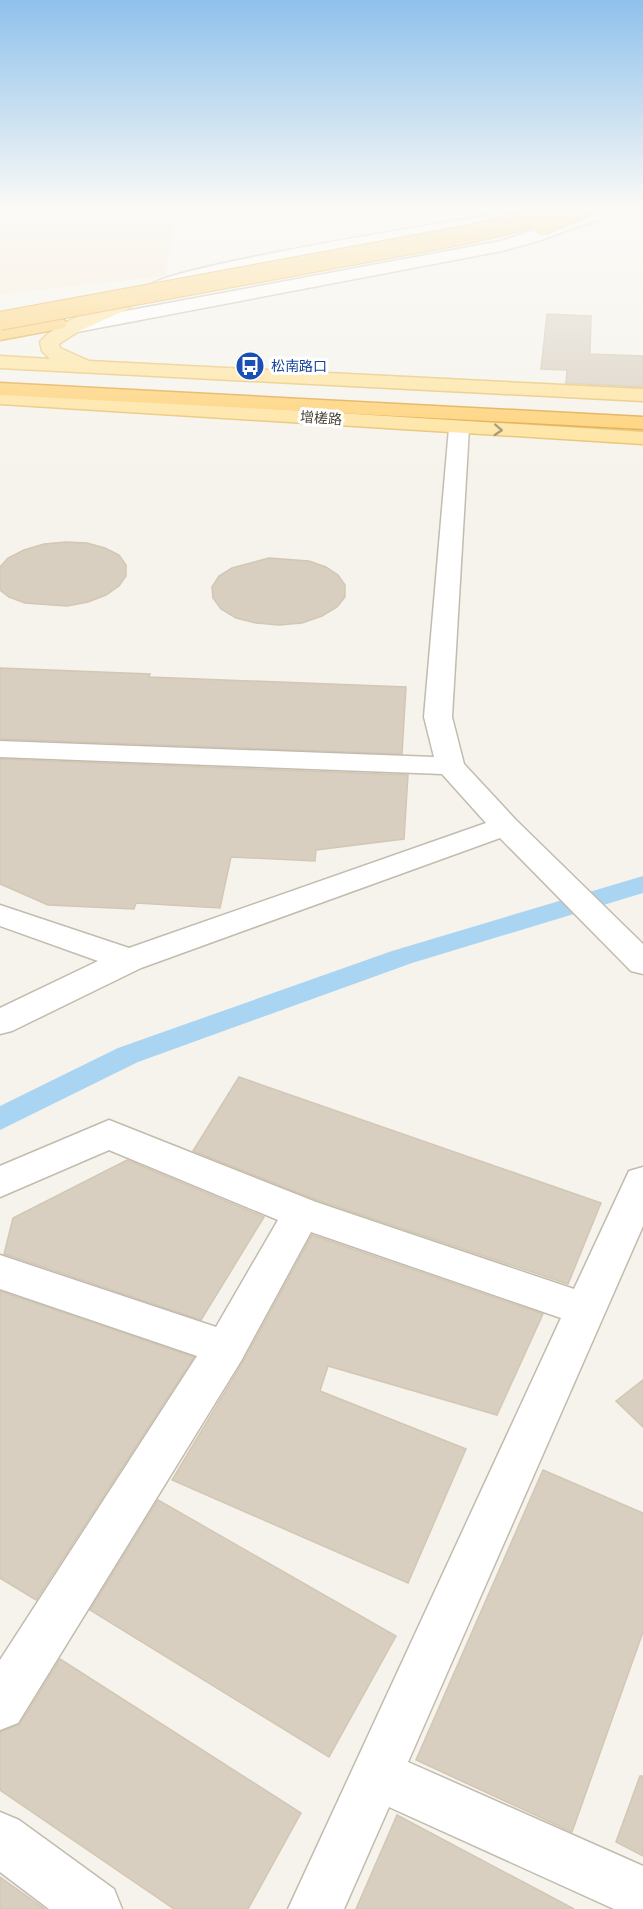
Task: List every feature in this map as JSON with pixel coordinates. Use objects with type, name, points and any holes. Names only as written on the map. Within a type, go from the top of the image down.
[{"type":"highway","points":[[0,321],[140,295]]},
{"type":"highway","points":[[0,334],[204,295]]},
{"type":"highway","name":"增槎路","points":[[0,376],[243,396],[643,423]]},
{"type":"highway","name":"增槎路","points":[[0,388],[643,409]]},
{"type":"main road","points":[[0,315],[108,295]]},
{"type":"main road","points":[[0,327],[176,295]]},
{"type":"main road","points":[[92,367],[72,362],[51,351],[49,346],[52,338],[122,305]]},
{"type":"main road","points":[[0,362],[643,395]]},
{"type":"main road","name":"增槎路","points":[[0,398],[643,438]]},
{"type":"street","points":[[72,327],[235,295]]},
{"type":"street","points":[[459,428],[438,717],[450,766],[505,826],[632,952]]},
{"type":"street","points":[[0,749],[450,766]]},
{"type":"street","points":[[0,1022],[129,960],[505,826]]},
{"type":"street","points":[[0,915],[129,960]]},
{"type":"street","points":[[0,1182],[109,1134],[302,1213],[586,1310]]},
{"type":"street","points":[[316,1909],[643,1182]]},
{"type":"street","points":[[0,1704],[226,1348],[302,1213]]},
{"type":"street","points":[[0,1272],[226,1348]]},
{"type":"street","points":[[376,1775],[643,1894]]},
{"type":"street","points":[[0,1839],[94,1909]]},
{"type":"building","points":[[547,314],[591,316],[590,354],[643,356],[643,387],[566,383],[567,370],[541,369]]},
{"type":"building","points":[[87,543],[119,555],[126,565],[126,576],[119,586],[106,595],[88,602],[67,606],[25,603],[9,597],[0,590],[0,567],[8,558],[44,544]]},
{"type":"building","points":[[269,558],[309,561],[326,567],[338,575],[345,585],[345,597],[337,607],[322,616],[302,623],[279,625],[256,623],[236,618],[221,609],[213,598],[212,587],[219,576],[232,568]]},
{"type":"building","points":[[0,668],[150,674],[149,677],[406,687],[402,754],[0,739]]},
{"type":"building","points":[[0,759],[408,775],[404,839],[316,850],[315,861],[231,857],[220,908],[136,903],[134,909],[48,905],[0,884]]},
{"type":"building","points":[[239,1077],[601,1203],[568,1284],[317,1200],[193,1151]]},
{"type":"building","points":[[127,1160],[264,1217],[201,1320],[4,1254],[13,1218]]},
{"type":"building","points":[[312,1235],[543,1314],[497,1415],[328,1366],[320,1391],[466,1449],[408,1583],[172,1480],[243,1362]]},
{"type":"building","points":[[0,1291],[194,1357],[36,1600],[0,1578]]},
{"type":"building","points":[[643,1380],[643,1427],[616,1401]]},
{"type":"building","points":[[543,1470],[643,1513],[643,1632],[572,1832],[416,1760]]},
{"type":"building","points":[[158,1500],[396,1636],[329,1757],[90,1610]]},
{"type":"building","points":[[60,1659],[301,1813],[248,1909],[174,1909],[0,1790],[0,1732],[20,1724]]},
{"type":"building","points":[[640,1776],[643,1776],[643,1856],[616,1842]]},
{"type":"building","points":[[397,1815],[574,1909],[356,1909]]},
{"type":"building","points":[[0,1877],[45,1909],[0,1909]]},
{"type":"waterway","points":[[0,1119],[128,1055],[402,957],[643,884]]},
{"type":"place","name":"松南路口","points":[[250,366]]}]
